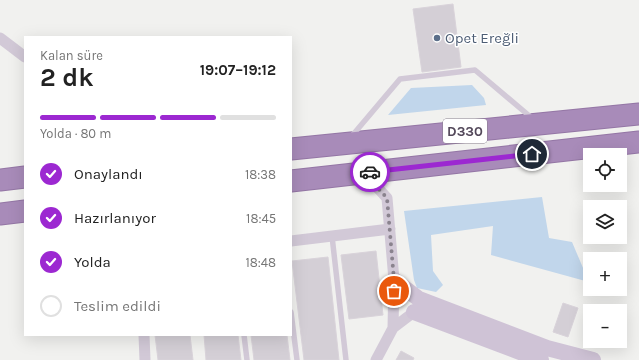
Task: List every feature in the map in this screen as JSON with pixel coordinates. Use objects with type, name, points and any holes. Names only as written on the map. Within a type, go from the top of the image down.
[{"type":"highway","name":"D330","points":[[292,149],[639,114]]},
{"type":"highway","name":"D330","points":[[292,181],[639,142]]},
{"type":"highway","points":[[0,180],[24,177]]},
{"type":"highway","points":[[0,214],[24,211]]},
{"type":"main road","points":[[394,280],[419,299],[541,357]]},
{"type":"main road","points":[[414,312],[541,357],[594,360]]},
{"type":"street","points":[[0,38],[24,56]]},
{"type":"street","points":[[364,173],[387,198],[394,280],[393,328]]},
{"type":"street","points":[[292,241],[390,229]]},
{"type":"street","points":[[376,360],[393,328],[414,312]]},
{"type":"street","points":[[144,336],[145,360]]},
{"type":"lane","points":[[346,143],[400,79],[475,70],[540,124]]},
{"type":"lane","points":[[332,236],[346,360]]},
{"type":"lane","points":[[292,320],[297,360]]},
{"type":"lane","points":[[244,336],[247,360]]},
{"type":"shaded area","points":[[472,85],[484,98],[486,105],[388,115],[411,88]]},
{"type":"shaded area","points":[[542,197],[549,238],[572,242],[583,268],[583,280],[491,255],[493,226],[431,235],[433,271],[443,285],[436,292],[417,288],[414,280],[404,211]]},
{"type":"building","points":[[453,4],[461,67],[422,72],[413,9]]},
{"type":"building","points":[[376,251],[383,315],[349,319],[341,255]]},
{"type":"building","points":[[328,257],[339,360],[304,360],[292,261]]},
{"type":"building","points":[[563,303],[578,308],[568,337],[553,332]]},
{"type":"building","points":[[155,336],[190,336],[193,360],[158,360]]},
{"type":"building","points":[[204,336],[238,336],[241,360],[206,360]]},
{"type":"building","points":[[251,336],[287,336],[290,360],[254,360]]},
{"type":"building","points":[[401,351],[414,358],[413,360],[396,360]]},
{"type":"way so far","points":[[370,172],[364,173],[387,198],[394,291]]},
{"type":"place","name":"Opet Ereğli","points":[[437,38]]},
{"type":"route","points":[[370,172],[532,154]]}]
